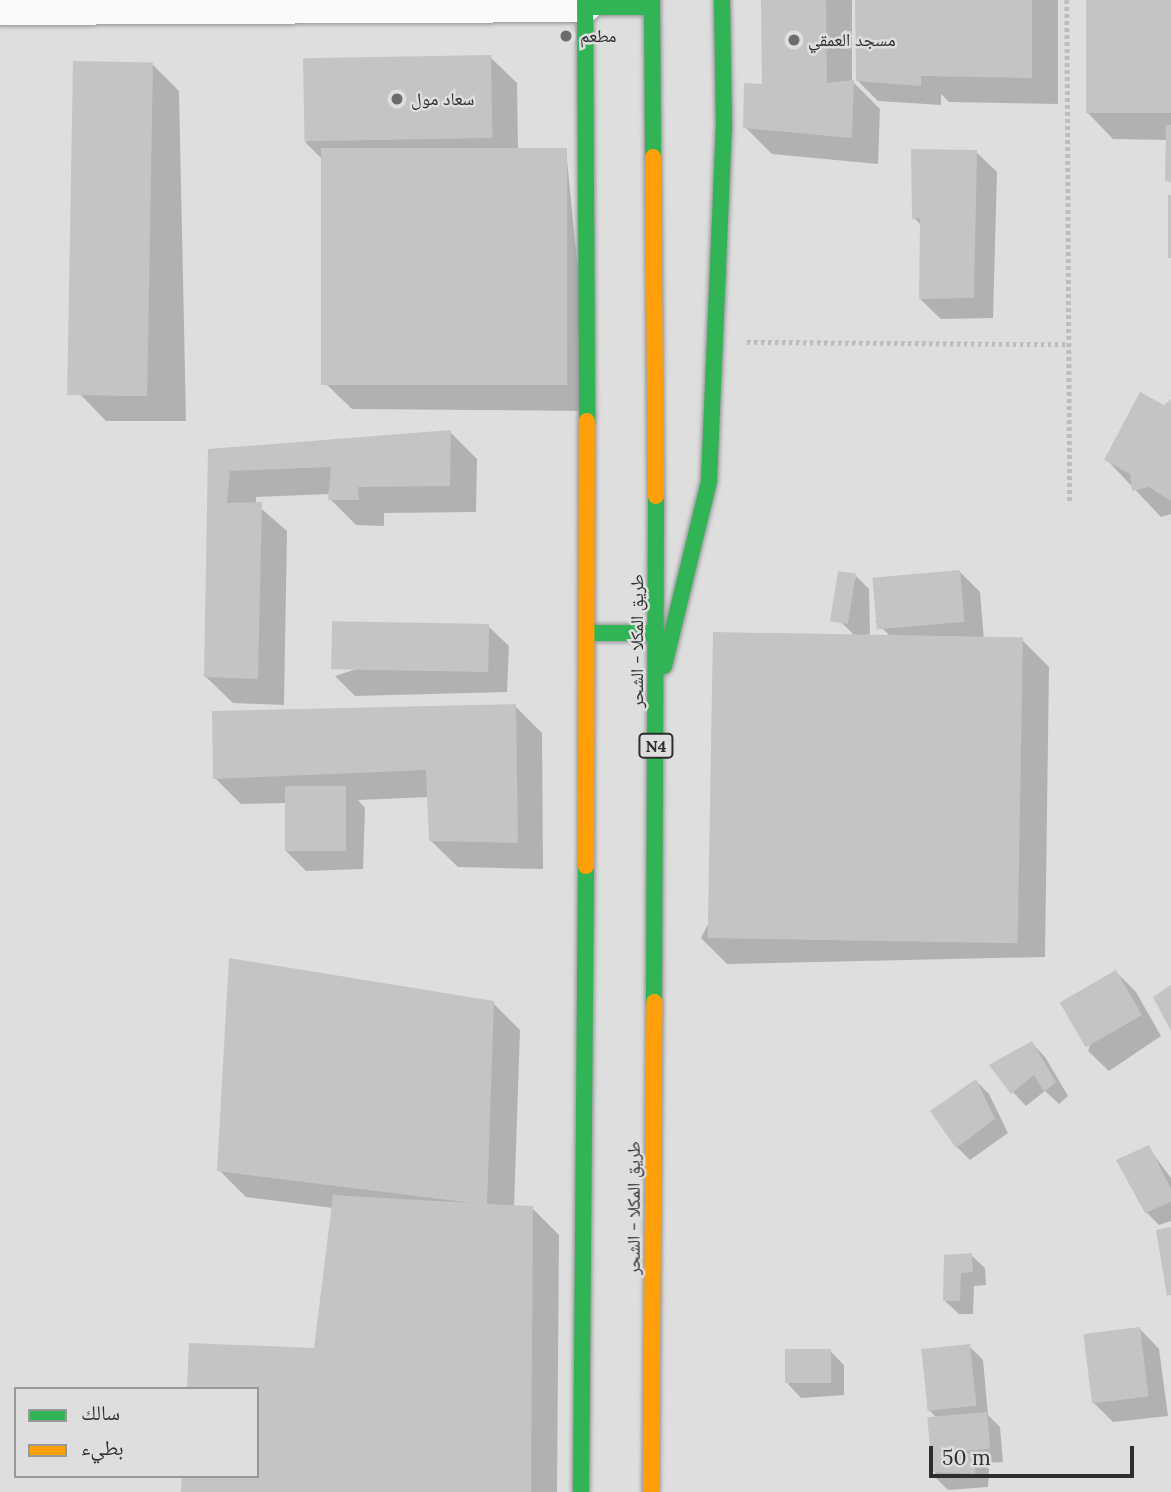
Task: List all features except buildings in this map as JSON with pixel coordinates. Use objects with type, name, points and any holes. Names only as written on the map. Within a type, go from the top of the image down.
[{"type":"main road","points":[[657,696],[709,481],[724,129],[722,0]]},
{"type":"main road","points":[[581,1492],[588,633],[585,3],[652,3]]},
{"type":"main road","name":"طريق المكلا - الشحر","points":[[651,1492],[657,696],[652,3]]},
{"type":"main road","points":[[588,633],[657,633]]},
{"type":"street","points":[[17,6],[585,3]]},
{"type":"path","points":[[1067,0],[1070,503]]},
{"type":"path","points":[[715,342],[1069,344]]},
{"type":"traffic: fast","points":[[585,0],[587,421]]},
{"type":"traffic: fast","points":[[652,0],[653,157]]},
{"type":"traffic: fast","points":[[664,666],[709,481],[724,129],[722,0]]},
{"type":"traffic: fast","points":[[586,7],[652,7]]},
{"type":"traffic: fast","points":[[654,1002],[656,496]]},
{"type":"traffic: fast","points":[[588,633],[657,633]]},
{"type":"traffic: fast","points":[[581,1492],[586,866]]},
{"type":"traffic: slow","points":[[653,157],[656,496]]},
{"type":"traffic: slow","points":[[586,866],[587,421]]},
{"type":"traffic: slow","points":[[651,1492],[654,1002]]},
{"type":"place","name":"مطعم","points":[[566,36]]},
{"type":"place","name":"مسجد العمقي","points":[[794,40]]},
{"type":"place","name":"سعاد مول","points":[[397,99]]}]
